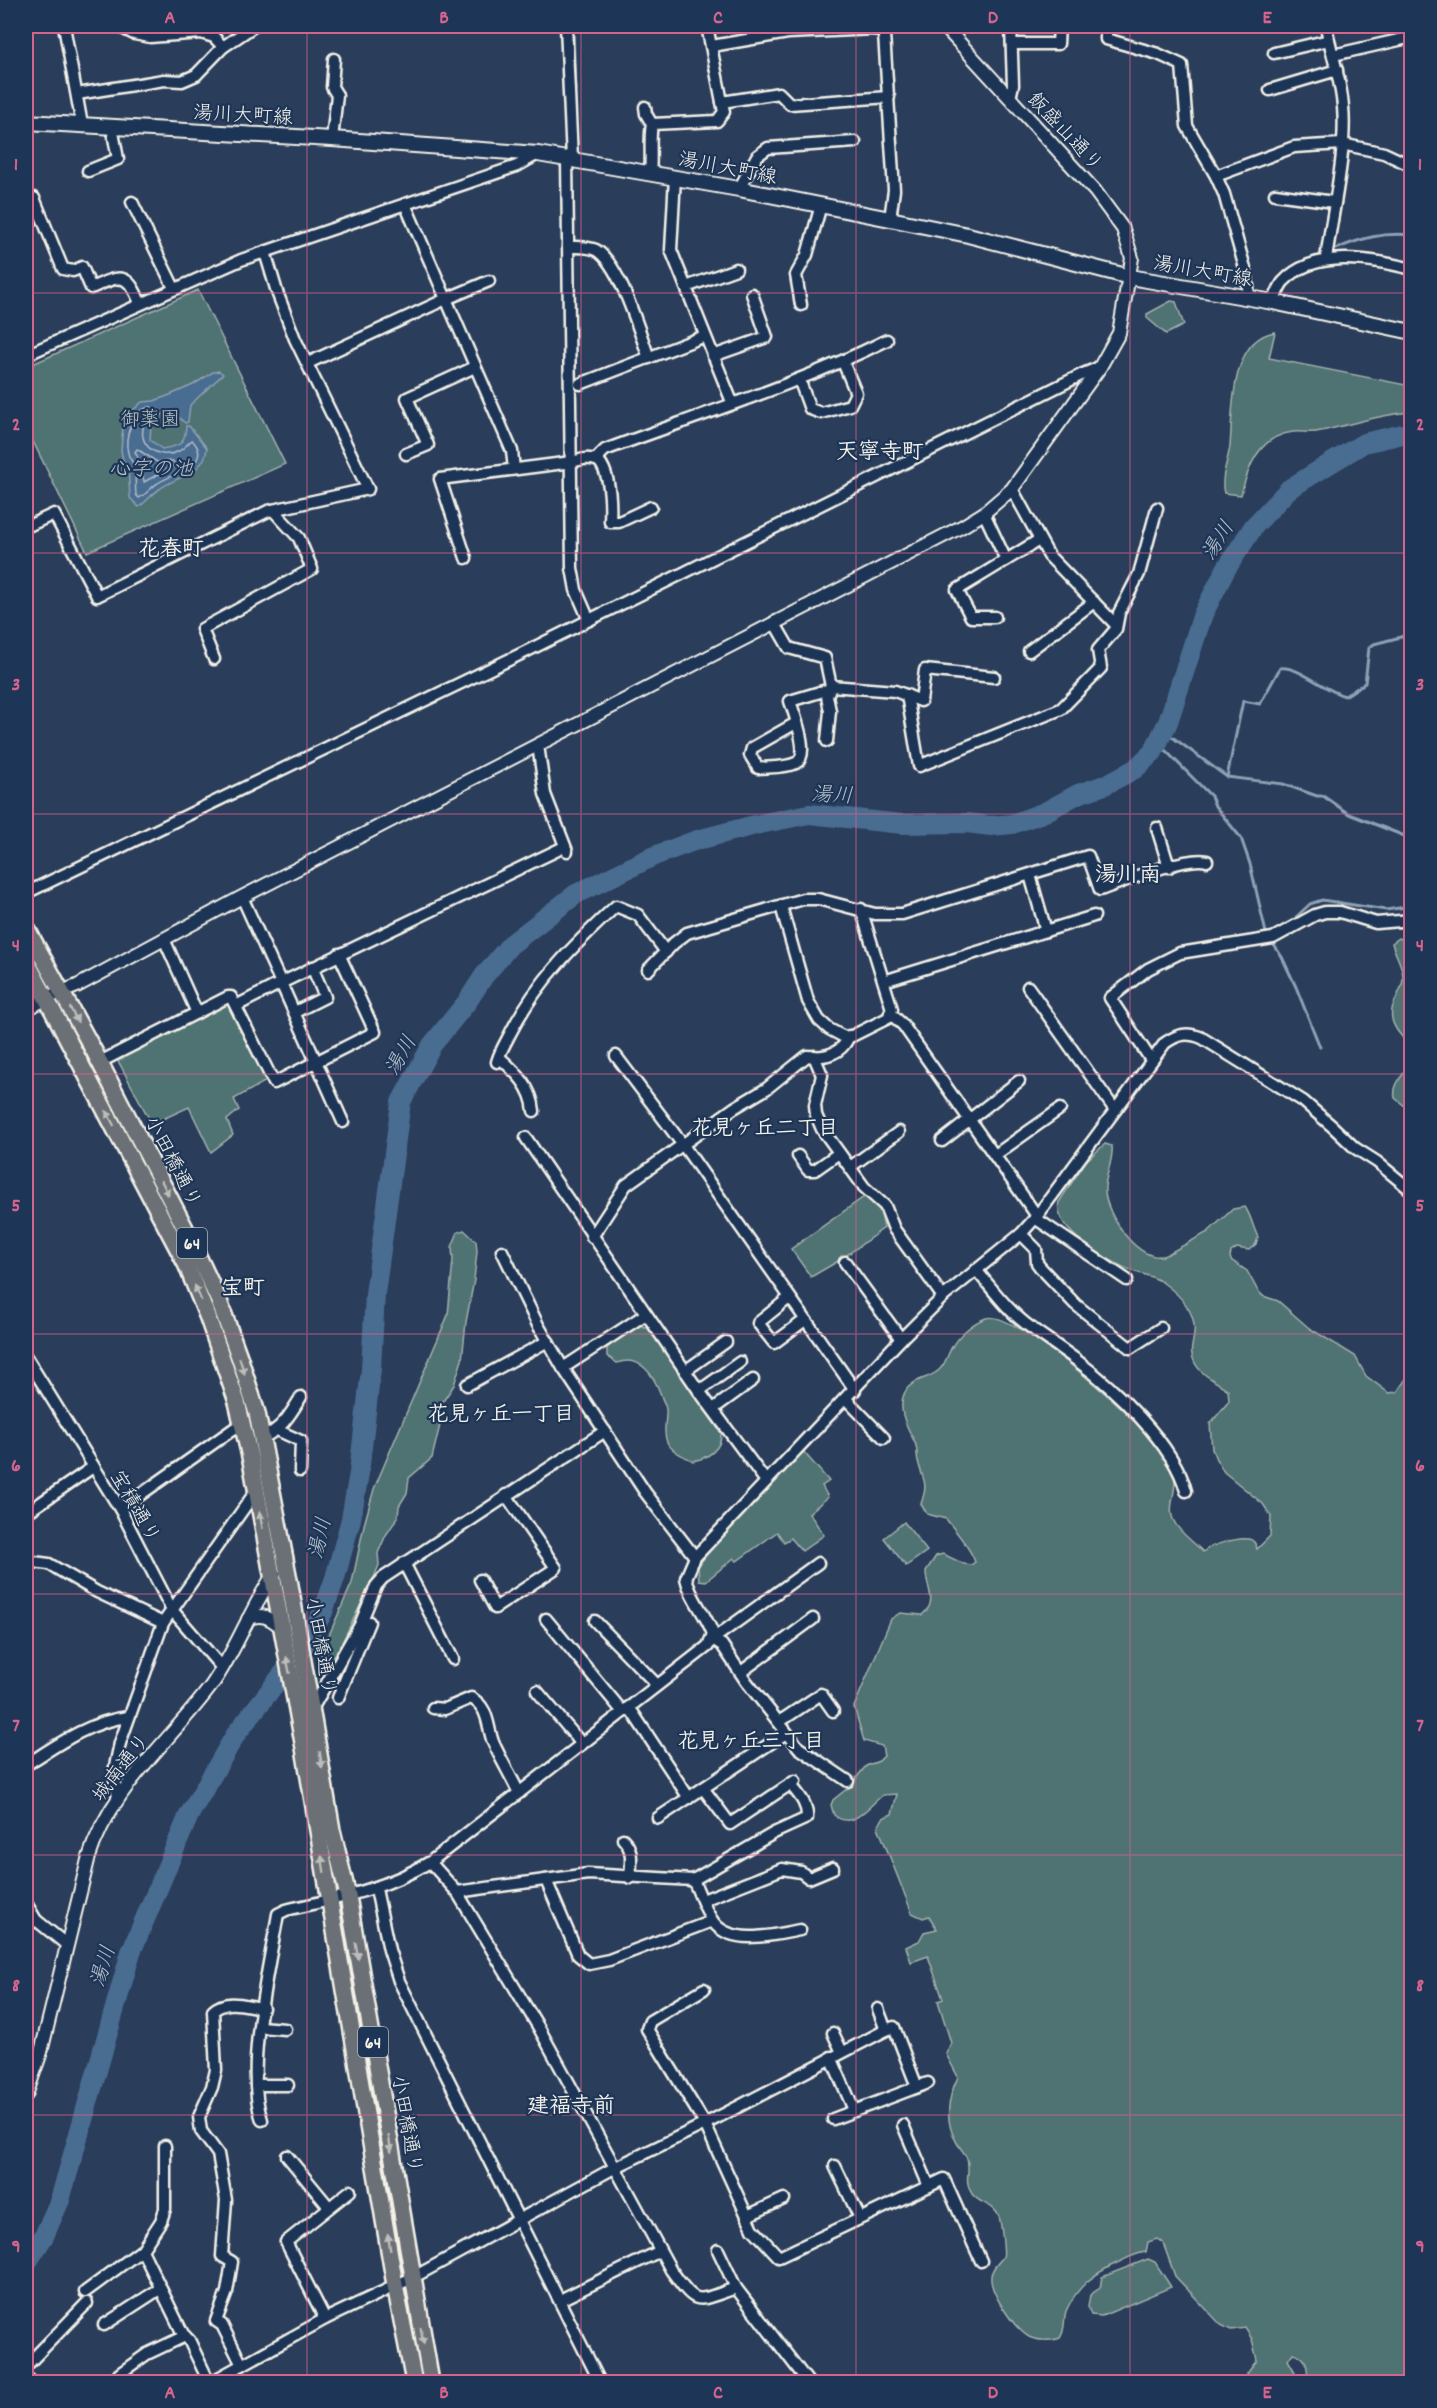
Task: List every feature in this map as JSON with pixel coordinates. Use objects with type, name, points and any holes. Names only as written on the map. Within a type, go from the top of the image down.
[{"type":"main road","name":"湯川大町線","points":[[26,122],[332,139],[538,154],[675,177],[890,219],[968,235],[1130,277],[1273,302],[1412,332]]},
{"type":"main road","name":"小田橋通り","points":[[26,927],[100,1062],[219,1300],[249,1388],[262,1438],[312,1706],[332,1830],[348,1896],[431,2382]]},
{"type":"main road","name":"小田橋通り","points":[[26,960],[186,1264],[222,1355],[242,1423],[299,1722],[395,2285],[414,2382]]},
{"type":"street","points":[[64,26],[82,125]]},
{"type":"street","points":[[77,94],[164,80],[182,81],[196,75],[223,47],[254,26]]},
{"type":"street","points":[[566,26],[573,579],[589,620]]},
{"type":"street","points":[[652,124],[717,121],[724,112],[707,26]]},
{"type":"street","name":"飯盛山通り","points":[[26,1010],[963,526],[984,513],[1012,489],[1100,367],[1119,333],[1132,258],[1123,229],[1095,191],[944,26]]},
{"type":"street","points":[[1010,98],[1013,85],[1011,26]]},
{"type":"street","points":[[1012,44],[1058,44],[1059,26]]},
{"type":"street","points":[[1106,26],[1106,39],[1158,54],[1182,64],[1186,126],[1216,176],[1232,218],[1247,275],[1249,298]]},
{"type":"street","points":[[1326,26],[1337,70],[1343,109],[1342,144],[1326,259]]},
{"type":"street","points":[[124,29],[134,34],[150,37],[201,33],[214,37],[223,47]]},
{"type":"street","points":[[712,46],[810,29],[881,31],[885,35],[894,190],[890,219]]},
{"type":"street","points":[[1333,55],[1412,37]]},
{"type":"street","points":[[1274,54],[1329,40]]},
{"type":"street","points":[[332,139],[337,94],[332,87],[334,59]]},
{"type":"street","points":[[1270,90],[1337,70]]},
{"type":"street","points":[[722,102],[779,93],[790,104],[889,97]]},
{"type":"street","points":[[645,106],[646,114],[652,124],[650,173]]},
{"type":"street","points":[[88,171],[118,159],[111,127]]},
{"type":"street","points":[[739,189],[757,156],[768,148],[855,142]]},
{"type":"street","points":[[1216,176],[1294,147],[1342,144],[1384,153],[1412,166]]},
{"type":"street","points":[[26,355],[174,288],[265,252],[517,166],[538,154]]},
{"type":"street","points":[[675,177],[671,250],[732,402]]},
{"type":"street","points":[[1275,194],[1334,202]]},
{"type":"street","points":[[34,198],[63,269],[73,271],[82,267],[91,288],[117,277],[123,278],[134,287],[140,303]]},
{"type":"street","points":[[132,202],[174,288]]},
{"type":"street","points":[[405,204],[512,451],[514,469]]},
{"type":"street","points":[[801,305],[796,275],[807,255],[821,205]]},
{"type":"street","points":[[568,247],[595,250],[604,259],[625,293],[649,358]]},
{"type":"street","points":[[26,527],[54,514],[97,596],[273,510],[368,489],[290,326],[265,252]]},
{"type":"street","points":[[1273,302],[1282,283],[1290,276],[1326,259],[1356,259],[1412,269]]},
{"type":"street","points":[[686,287],[736,268]]},
{"type":"street","points":[[308,363],[489,281]]},
{"type":"street","points":[[713,356],[767,338],[752,294]]},
{"type":"street","points":[[580,384],[705,336]]},
{"type":"street","points":[[596,459],[605,450],[843,362],[887,340]]},
{"type":"street","points":[[799,379],[810,409],[821,413],[850,405],[856,393],[843,362]]},
{"type":"street","points":[[406,454],[428,445],[407,398],[475,367]]},
{"type":"street","points":[[26,893],[589,620],[1100,367]]},
{"type":"street","points":[[466,558],[440,479],[572,462],[584,458],[596,459],[605,471],[611,504],[610,522],[619,522],[651,507]]},
{"type":"street","points":[[1012,489],[1049,556],[1116,625]]},
{"type":"street","points":[[907,696],[919,766],[1061,710],[1101,668],[1098,650],[1116,629],[1119,613],[1139,574],[1157,508]]},
{"type":"street","points":[[214,659],[202,629],[312,569],[299,538],[273,510]]},
{"type":"street","points":[[984,513],[1006,560]]},
{"type":"street","points":[[995,617],[971,617],[957,590],[1039,540]]},
{"type":"street","points":[[1029,651],[1094,602]]},
{"type":"street","points":[[774,622],[789,648],[825,658],[831,687],[827,696],[830,711],[827,741]]},
{"type":"street","points":[[796,723],[752,748],[750,755],[758,768],[794,764],[801,758],[803,750],[796,723],[790,701],[831,687],[895,691],[921,701],[925,670],[994,677]]},
{"type":"street","points":[[236,1006],[339,954],[566,850],[545,794],[538,745]]},
{"type":"street","points":[[1157,828],[1169,867]]},
{"type":"street","points":[[648,970],[687,933],[803,898],[818,899],[875,914],[902,914],[1089,856],[1100,890],[1197,859],[1207,861]]},
{"type":"street","points":[[1030,875],[1046,931]]},
{"type":"street","points":[[242,897],[344,1122]]},
{"type":"street","points":[[534,1111],[530,1091],[519,1077],[498,1059],[539,985],[566,953],[616,906],[638,915],[666,952]]},
{"type":"street","points":[[781,906],[813,1012],[829,1029],[844,1037],[888,1018],[892,1009],[861,909]]},
{"type":"street","points":[[1152,1060],[1110,998],[1148,969],[1180,953],[1273,938],[1325,912],[1340,912],[1376,923],[1412,920]]},
{"type":"street","points":[[884,981],[1094,916]]},
{"type":"street","points":[[164,939],[197,1013]]},
{"type":"street","points":[[100,1062],[231,997],[274,1083],[375,1032],[339,954]]},
{"type":"street","points":[[295,1012],[325,997],[312,967]]},
{"type":"street","points":[[1028,987],[1115,1110]]},
{"type":"street","points":[[890,1013],[903,1024],[996,1155],[1036,1216],[1127,1280]]},
{"type":"street","points":[[848,1781],[799,1748],[746,1681],[722,1645],[713,1639],[709,1623],[687,1583],[687,1572],[695,1557],[765,1480],[855,1390],[901,1339],[943,1297],[1021,1234],[1165,1043],[1174,1037],[1186,1034],[1202,1038],[1303,1101],[1355,1148],[1377,1162],[1412,1191]]},
{"type":"street","points":[[592,1237],[626,1185],[734,1108],[760,1094],[807,1056],[820,1057],[838,1051],[846,1046],[849,1036]]},
{"type":"street","points":[[616,1056],[682,1145],[855,1390]]},
{"type":"street","points":[[814,1056],[822,1075],[815,1105],[816,1115],[839,1153],[864,1187],[885,1206],[894,1229],[943,1297]]},
{"type":"street","points":[[942,1141],[1019,1081]]},
{"type":"street","points":[[996,1155],[1060,1109]]},
{"type":"street","points":[[850,1167],[899,1132]]},
{"type":"street","points":[[526,1138],[685,1371],[765,1480]]},
{"type":"street","points":[[798,1156],[808,1170],[815,1170],[839,1153]]},
{"type":"street","points":[[1021,1234],[1036,1249],[1040,1267],[1068,1296],[1130,1348],[1161,1328]]},
{"type":"street","points":[[502,1251],[518,1287],[563,1368],[645,1492],[695,1557]]},
{"type":"street","points":[[845,1262],[901,1339]]},
{"type":"street","points":[[976,1270],[1009,1309],[1114,1392],[1164,1446],[1175,1462],[1186,1491]]},
{"type":"street","points":[[789,1298],[758,1323],[774,1343],[805,1320]]},
{"type":"street","points":[[563,1368],[646,1314]]},
{"type":"street","points":[[467,1385],[548,1341]]},
{"type":"street","points":[[685,1371],[726,1342]]},
{"type":"street","name":"宝積通り","points":[[26,1357],[120,1509],[172,1610],[222,1668]]},
{"type":"street","points":[[699,1391],[740,1362]]},
{"type":"street","points":[[713,1409],[753,1380]]},
{"type":"street","points":[[262,1438],[284,1424],[302,1397]]},
{"type":"street","points":[[846,1399],[884,1438]]},
{"type":"street","points":[[120,1509],[242,1423]]},
{"type":"street","points":[[277,1430],[301,1442],[300,1471]]},
{"type":"street","points":[[312,1706],[360,1625],[376,1586],[381,1581],[404,1563],[604,1431]]},
{"type":"street","points":[[26,1513],[93,1467]]},
{"type":"street","points":[[118,1797],[115,1766],[128,1717],[163,1623],[256,1491]]},
{"type":"street","points":[[480,1580],[495,1608],[556,1568],[506,1496]]},
{"type":"street","name":"城南通り","points":[[27,2088],[41,2052],[92,1845],[118,1797],[197,1704],[222,1668],[271,1578],[285,1558]]},
{"type":"street","points":[[26,1561],[50,1564],[97,1592],[163,1623]]},
{"type":"street","points":[[404,1563],[453,1659]]},
{"type":"street","points":[[262,2120],[257,2105],[256,2057],[278,1914],[376,1889],[408,1876],[430,1863],[708,1646],[713,1639],[818,1563]]},
{"type":"street","points":[[338,1698],[384,1583],[381,1581]]},
{"type":"street","points":[[248,1619],[257,1615],[262,1616],[280,1626]]},
{"type":"street","points":[[546,1619],[626,1709],[689,1798]]},
{"type":"street","points":[[741,1672],[813,1619]]},
{"type":"street","points":[[595,1621],[657,1686]]},
{"type":"street","points":[[537,1691],[582,1744]]},
{"type":"street","points":[[779,1722],[821,1694],[833,1711]]},
{"type":"street","points":[[433,1708],[445,1709],[471,1698],[479,1704],[488,1717],[492,1740],[519,1793]]},
{"type":"street","points":[[26,1765],[64,1741],[98,1724],[112,1718],[128,1717]]},
{"type":"street","points":[[658,1818],[786,1733]]},
{"type":"street","points":[[457,1892],[588,1874],[693,1880],[774,1833],[807,1818],[804,1802],[793,1783],[730,1824],[703,1788]]},
{"type":"street","points":[[624,1839],[631,1852],[630,1878]]},
{"type":"street","points":[[430,1863],[457,1892],[539,2028],[660,2251],[692,2297],[702,2300],[736,2288]]},
{"type":"street","points":[[703,1900],[782,1869],[792,1869],[809,1878],[833,1868]]},
{"type":"street","points":[[546,1880],[578,1954],[589,1964],[609,1960],[712,1921]]},
{"type":"street","points":[[693,1880],[712,1921],[723,1932],[736,1936],[781,1934],[800,1930]]},
{"type":"street","points":[[376,1889],[389,1950],[399,1981],[600,2382]]},
{"type":"street","points":[[26,1903],[36,1920],[67,1945]]},
{"type":"street","points":[[26,1926],[36,1920]]},
{"type":"street","points":[[704,1989],[650,2021],[647,2029],[705,2124],[753,2229],[779,2257],[944,2179],[981,2261]]},
{"type":"street","points":[[242,2365],[222,2325],[216,2321],[227,2292],[232,2262],[222,2256],[226,2200],[218,2154],[201,2131],[199,2117],[212,2087],[216,2070],[213,2011],[219,2005],[228,2003],[263,2008]]},
{"type":"street","points":[[878,2009],[886,2030]]},
{"type":"street","points":[[260,2026],[285,2030]]},
{"type":"street","points":[[142,2250],[210,2382],[325,2319],[412,2278],[614,2168],[705,2124],[886,2030],[894,2027],[917,2087]]},
{"type":"street","points":[[833,2033],[842,2052]]},
{"type":"street","points":[[831,2057],[854,2110]]},
{"type":"street","points":[[832,2119],[928,2083]]},
{"type":"street","points":[[256,2085],[288,2085]]},
{"type":"street","points":[[903,2125],[929,2186]]},
{"type":"street","points":[[26,2366],[86,2298],[142,2250],[161,2221],[165,2209],[165,2146]]},
{"type":"street","points":[[287,2156],[329,2207]]},
{"type":"street","points":[[835,2166],[860,2218]]},
{"type":"street","points":[[325,2319],[286,2242],[350,2190]]},
{"type":"street","points":[[747,2216],[784,2199]]},
{"type":"street","points":[[718,2250],[736,2288],[808,2382]]},
{"type":"street","points":[[560,2300],[660,2251]]},
{"type":"street","points":[[104,2325],[161,2288]]},
{"type":"street","points":[[119,2374],[147,2354],[185,2336]]},
{"type":"street","points":[[26,2377],[32,2382]]},
{"type":"green space","name":"御薬園","points":[[198,290],[285,464],[87,552],[26,427],[26,367]]},
{"type":"green space","points":[[1171,301],[1176,302],[1184,325],[1166,334],[1147,318],[1147,314]]},
{"type":"green space","points":[[1275,332],[1269,358],[1411,386],[1411,412],[1377,417],[1317,432],[1293,432],[1281,435],[1263,446],[1257,454],[1247,474],[1241,495],[1224,493],[1223,481],[1230,446],[1233,397],[1241,362],[1249,348],[1260,338]]},
{"type":"green space","points":[[1399,938],[1411,944],[1411,1059],[1408,1046],[1392,1019],[1392,1008],[1403,979],[1401,966],[1392,943]]},
{"type":"green space","points":[[229,1001],[268,1080],[234,1099],[239,1110],[227,1120],[233,1135],[211,1152],[189,1107],[152,1124],[116,1057]]},
{"type":"green space","points":[[1411,1061],[1411,1111],[1395,1098],[1395,1088]]},
{"type":"green space","points":[[1105,1144],[1112,1146],[1112,1157],[1105,1185],[1111,1213],[1126,1236],[1145,1253],[1156,1256],[1166,1255],[1208,1232],[1233,1209],[1245,1207],[1258,1237],[1256,1244],[1249,1250],[1237,1248],[1231,1252],[1230,1257],[1247,1271],[1263,1296],[1278,1301],[1309,1328],[1355,1356],[1366,1376],[1389,1393],[1397,1392],[1411,1372],[1411,2382],[1308,2382],[1305,2360],[1293,2353],[1288,2360],[1295,2372],[1295,2381],[1241,2382],[1257,2360],[1252,2339],[1245,2328],[1231,2330],[1221,2325],[1175,2276],[1163,2243],[1157,2239],[1148,2242],[1146,2252],[1110,2266],[1081,2287],[1066,2311],[1060,2338],[1036,2339],[1023,2333],[1004,2310],[991,2283],[993,2270],[1003,2257],[999,2217],[994,2209],[975,2198],[969,2189],[967,2159],[950,2126],[949,2102],[958,2077],[946,2054],[951,2043],[938,2001],[943,1999],[928,1956],[911,1962],[906,1947],[919,1941],[924,1932],[937,1929],[929,1916],[923,1918],[912,1913],[878,1827],[883,1818],[892,1814],[897,1794],[883,1795],[860,1815],[848,1820],[834,1815],[831,1805],[833,1800],[849,1787],[866,1766],[879,1761],[884,1756],[882,1746],[864,1741],[854,1707],[891,1619],[900,1613],[922,1615],[927,1610],[931,1600],[926,1571],[936,1556],[943,1554],[964,1564],[971,1565],[975,1562],[946,1519],[927,1514],[921,1504],[925,1491],[924,1482],[917,1459],[916,1445],[906,1425],[902,1405],[908,1387],[939,1370],[958,1338],[976,1323],[986,1318],[1001,1320],[1023,1331],[1078,1370],[1150,1436],[1161,1450],[1174,1474],[1172,1517],[1181,1531],[1203,1552],[1218,1544],[1244,1539],[1252,1540],[1257,1549],[1270,1536],[1271,1516],[1263,1504],[1224,1472],[1212,1449],[1210,1424],[1229,1401],[1228,1390],[1204,1374],[1194,1361],[1193,1318],[1186,1304],[1162,1282],[1128,1269],[1092,1249],[1071,1232],[1059,1212],[1059,1202],[1086,1161]]},
{"type":"green space","points":[[864,1197],[879,1206],[884,1228],[840,1260],[811,1277],[791,1249]]},
{"type":"green space","points":[[464,1230],[476,1241],[474,1280],[462,1360],[454,1385],[438,1409],[440,1425],[432,1458],[409,1478],[407,1493],[399,1506],[398,1517],[378,1553],[379,1565],[375,1575],[328,1671],[322,1671],[320,1663],[322,1651],[352,1583],[374,1489],[448,1315],[452,1247],[458,1232]]},
{"type":"green space","points":[[639,1325],[648,1328],[721,1433],[717,1448],[704,1458],[693,1461],[678,1453],[667,1442],[666,1407],[655,1381],[645,1368],[633,1362],[617,1363],[607,1356],[607,1348],[625,1332]]},
{"type":"green space","points":[[802,1450],[829,1481],[822,1486],[828,1497],[809,1513],[824,1535],[802,1551],[791,1538],[784,1542],[777,1532],[737,1561],[734,1558],[706,1581],[699,1580],[698,1567],[708,1552]]},
{"type":"green space","points":[[904,1522],[927,1551],[906,1566],[884,1538]]},
{"type":"green space","points":[[341,1910],[382,2142],[394,2244],[336,1911]]},
{"type":"green space","points":[[1148,2259],[1155,2262],[1171,2287],[1102,2316],[1091,2315],[1088,2307],[1090,2295],[1100,2288],[1102,2277]]},
{"type":"water","name":"心字の池","points":[[219,371],[223,374],[190,405],[188,422],[185,423],[174,413],[165,413],[151,424],[150,440],[162,449],[180,443],[186,426],[189,426],[207,448],[205,456],[196,468],[155,492],[139,507],[130,498],[128,466],[123,460],[121,450],[123,426],[131,412],[142,402],[154,401],[170,395]]},
{"type":"waterway","points":[[573,26],[575,91]]},
{"type":"waterway","points":[[1336,249],[1373,237],[1392,234],[1412,235]]},
{"type":"waterway","name":"湯川","points":[[26,2264],[44,2236],[60,2200],[131,1952],[189,1815],[236,1734],[304,1647],[323,1612],[351,1519],[359,1473],[371,1369],[375,1294],[401,1102],[432,1045],[467,1002],[484,976],[510,945],[576,894],[654,856],[694,841],[809,814],[902,824],[967,823],[991,826],[1012,824],[1045,812],[1078,794],[1105,785],[1135,769],[1153,752],[1168,722],[1203,614],[1226,569],[1254,526],[1289,489],[1364,443],[1412,432]]},
{"type":"waterway","points":[[1227,777],[1243,701],[1260,704],[1280,668],[1295,670],[1345,696],[1365,683],[1369,648],[1374,644],[1412,634]]},
{"type":"waterway","points":[[1164,731],[1227,777],[1283,784],[1323,796],[1349,814],[1412,839]]},
{"type":"waterway","points":[[1158,743],[1211,796],[1215,806],[1241,838],[1250,864],[1266,933],[1282,957],[1320,1047]]},
{"type":"waterway","points":[[1296,917],[1310,904],[1322,900],[1386,910],[1412,906]]},
{"type":"district","name":"天寧寺町","points":[[880,450]]},
{"type":"district","name":"花春町","points":[[171,547]]},
{"type":"district","name":"湯川南","points":[[1128,873]]},
{"type":"district","name":"花見ヶ丘二丁目","points":[[765,1127]]},
{"type":"district","name":"宝町","points":[[243,1286]]},
{"type":"district","name":"花見ヶ丘一丁目","points":[[501,1413]]},
{"type":"district","name":"花見ヶ丘三丁目","points":[[751,1740]]},
{"type":"district","name":"建福寺前","points":[[571,2104]]}]
